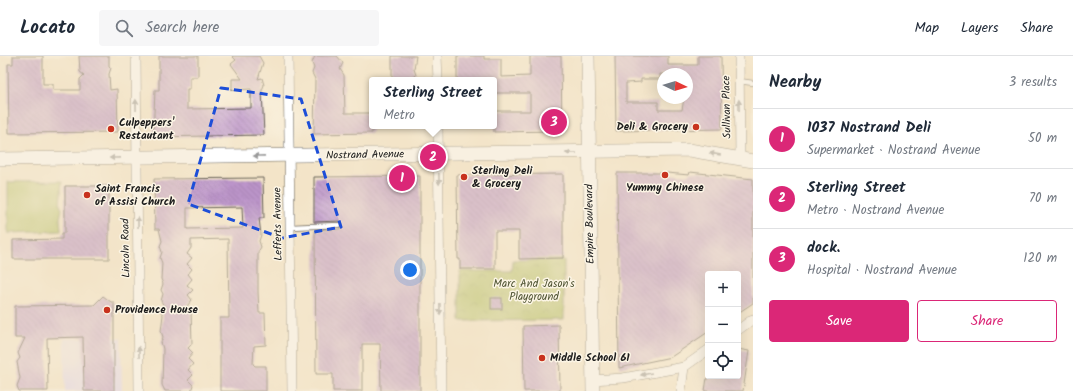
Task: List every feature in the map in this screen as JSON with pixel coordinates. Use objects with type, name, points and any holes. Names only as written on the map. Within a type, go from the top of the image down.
[{"type":"main road","name":"Empire Boulevard","points":[[588,56],[593,386]]},
{"type":"main road","name":"Nostrand Avenue","points":[[0,159],[689,150],[753,161]]},
{"type":"street","name":"Lincoln Road","points":[[136,56],[139,391]]},
{"type":"street","name":"Lefferts Avenue","points":[[288,56],[292,391]]},
{"type":"street","points":[[437,56],[438,77]]},
{"type":"street","name":"Sullivan Place","points":[[739,56],[740,158]]},
{"type":"street","points":[[438,129],[441,391]]},
{"type":"street","points":[[741,328],[753,319]]},
{"type":"street","points":[[593,386],[623,378],[684,367],[705,352]]},
{"type":"street","points":[[681,391],[684,367]]},
{"type":"lane","points":[[739,81],[753,83]]},
{"type":"lane","points":[[290,227],[339,225]]},
{"type":"highlighted area","points":[[221,88],[301,99],[341,227],[282,238],[188,204]]},
{"type":"shaded area","points":[[121,338],[122,391],[65,391],[64,339]]},
{"type":"green space","points":[[62,181],[60,205],[62,209],[60,218],[61,231],[8,233],[8,182]]},
{"type":"green space","name":"Marc And Jason's Playground","points":[[513,260],[564,260],[564,320],[460,321],[460,271],[512,271]]},
{"type":"building","points":[[13,56],[43,56],[43,84],[53,84],[53,90],[80,90],[80,79],[84,75],[80,72],[79,56],[109,56],[109,66],[111,68],[109,74],[110,90],[117,89],[118,132],[9,133],[8,64],[13,64]]},
{"type":"building","points":[[159,56],[198,56],[198,77],[190,77],[190,89],[187,89],[187,109],[251,108],[251,89],[232,90],[232,79],[242,79],[231,64],[236,60],[232,56],[259,56],[263,63],[258,79],[262,78],[264,85],[262,90],[264,135],[153,137],[155,90],[159,90]]},
{"type":"building","points":[[315,56],[337,56],[343,63],[340,69],[344,75],[345,113],[369,113],[369,129],[372,129],[372,133],[314,134],[315,79],[312,73],[314,68],[312,63]]},
{"type":"building","points":[[392,56],[416,56],[414,69],[416,75],[414,77],[392,77]]},
{"type":"building","points":[[457,56],[484,56],[484,59],[501,59],[501,77],[530,76],[530,56],[561,56],[562,131],[494,132],[494,129],[497,129],[497,111],[530,111],[530,93],[497,93],[497,77],[457,77]]},
{"type":"building","points":[[615,56],[668,56],[668,65],[698,65],[698,56],[721,56],[722,129],[616,131]]},
{"type":"building","points":[[690,172],[753,179],[753,303],[741,311],[741,271],[705,271],[705,334],[671,357],[619,368],[617,173],[667,173],[689,175]]},
{"type":"building","points":[[563,174],[563,258],[519,259],[519,231],[495,231],[495,269],[460,269],[460,259],[458,259],[457,175]]},
{"type":"building","points":[[420,176],[420,391],[381,391],[380,344],[362,344],[362,391],[333,391],[333,374],[316,374],[315,230],[340,229],[343,224],[339,221],[314,222],[314,177]]},
{"type":"building","points":[[263,178],[264,218],[259,218],[261,235],[259,241],[261,247],[258,252],[258,292],[259,313],[265,313],[266,345],[254,346],[253,364],[255,366],[266,366],[266,391],[220,391],[220,318],[229,318],[228,239],[191,240],[191,248],[187,254],[192,258],[187,264],[192,269],[188,274],[192,279],[187,285],[193,290],[188,295],[192,300],[187,306],[191,310],[192,344],[188,348],[193,353],[188,359],[193,364],[188,370],[193,375],[188,380],[193,385],[191,391],[165,391],[162,385],[163,349],[161,342],[163,337],[161,331],[163,315],[160,310],[164,306],[161,301],[163,294],[161,290],[163,284],[161,279],[162,263],[160,258],[162,252],[160,246],[162,241],[159,229],[155,229],[154,179]],"holes":[[[242,207],[243,228],[187,229],[187,208]]]},
{"type":"building","points":[[65,186],[109,186],[109,259],[13,259],[13,240],[62,239],[62,233],[65,233]]},
{"type":"building","points":[[103,296],[111,302],[114,302],[114,391],[84,391],[83,337],[47,338],[48,391],[19,391],[17,386],[20,378],[17,362],[20,358],[18,353],[25,338],[15,338],[15,306],[94,305]]},
{"type":"building","points":[[491,298],[502,298],[502,309],[491,309]]},
{"type":"building","name":"Middle School 61","points":[[559,325],[560,391],[524,391],[523,326]]},
{"type":"building","points":[[741,350],[749,351],[743,391],[705,391],[707,379],[741,379]]},
{"type":"place","name":"dock.","points":[[554,122]]},
{"type":"place","name":"Deli & Grocery","points":[[696,127]]},
{"type":"place","name":"Culpeppers' Restautant","points":[[111,129]]},
{"type":"place","name":"Sterling Street","points":[[433,157]]},
{"type":"place","name":"Yummy Chinese","points":[[665,175]]},
{"type":"place","name":"Sterling Deli & Grocery","points":[[464,177]]},
{"type":"place","name":"1037 Nostrand Deli","points":[[402,178]]},
{"type":"place","name":"Saint Francis of Assisi Church","points":[[87,195]]},
{"type":"place","name":"Providence House","points":[[107,310]]},
{"type":"place","name":"Middle School 61","points":[[542,358]]}]
